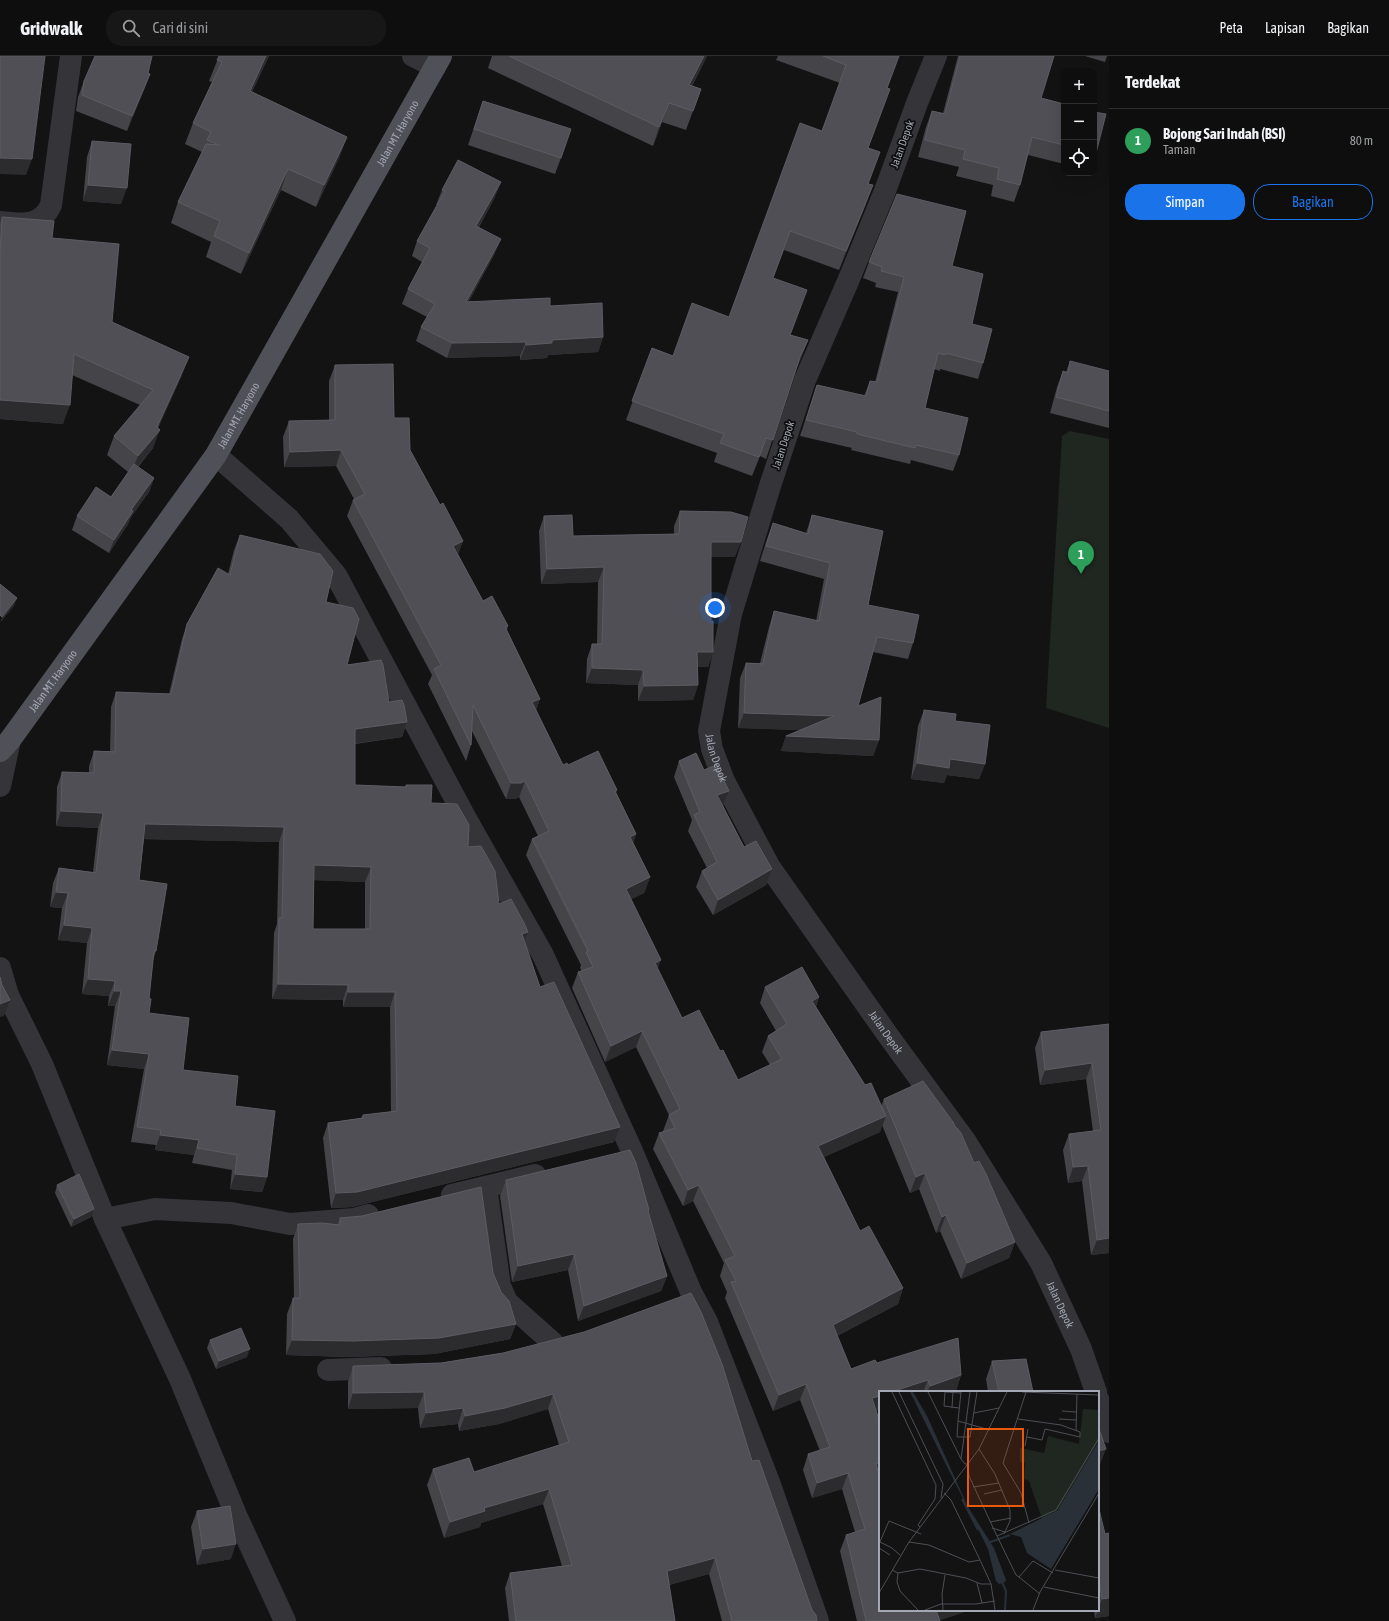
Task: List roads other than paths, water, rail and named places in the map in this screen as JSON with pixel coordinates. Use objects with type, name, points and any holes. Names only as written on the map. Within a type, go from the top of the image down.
[{"type":"main road","name":"Jalan MT. Haryono","points":[[5,745],[216,455],[438,61]]},
{"type":"street","points":[[0,222],[31,223],[41,219],[47,213],[51,205],[71,56]]},
{"type":"street","points":[[413,56],[438,61]]},
{"type":"street","name":"Jalan Depok","points":[[936,56],[885,191],[805,380],[770,486],[731,614],[709,731],[712,749],[724,781],[769,866],[887,1034],[966,1142],[1041,1263],[1081,1349],[1096,1391]]},
{"type":"street","points":[[216,455],[289,519],[336,575],[466,817],[543,955],[632,1151],[691,1292],[707,1322],[769,1482],[818,1621]]},
{"type":"street","points":[[0,786],[5,745]]},
{"type":"street","points":[[0,968],[8,995],[42,1064],[106,1219],[180,1379],[236,1515],[285,1621]]},
{"type":"street","points":[[609,1157],[632,1151]]},
{"type":"street","points":[[435,1199],[555,1170]]},
{"type":"street","points":[[486,1187],[500,1286],[502,1291],[507,1302],[552,1342]]},
{"type":"street","points":[[106,1219],[155,1209],[231,1213],[290,1224],[354,1219],[384,1211]]},
{"type":"street","points":[[670,1301],[691,1292]]},
{"type":"street","points":[[530,1347],[574,1336]]},
{"type":"street","points":[[328,1370],[404,1367]]},
{"type":"street","points":[[1099,1402],[1109,1432]]},
{"type":"place","name":"Bojong Sari Indah (BSI)","points":[[1081,574]]}]
